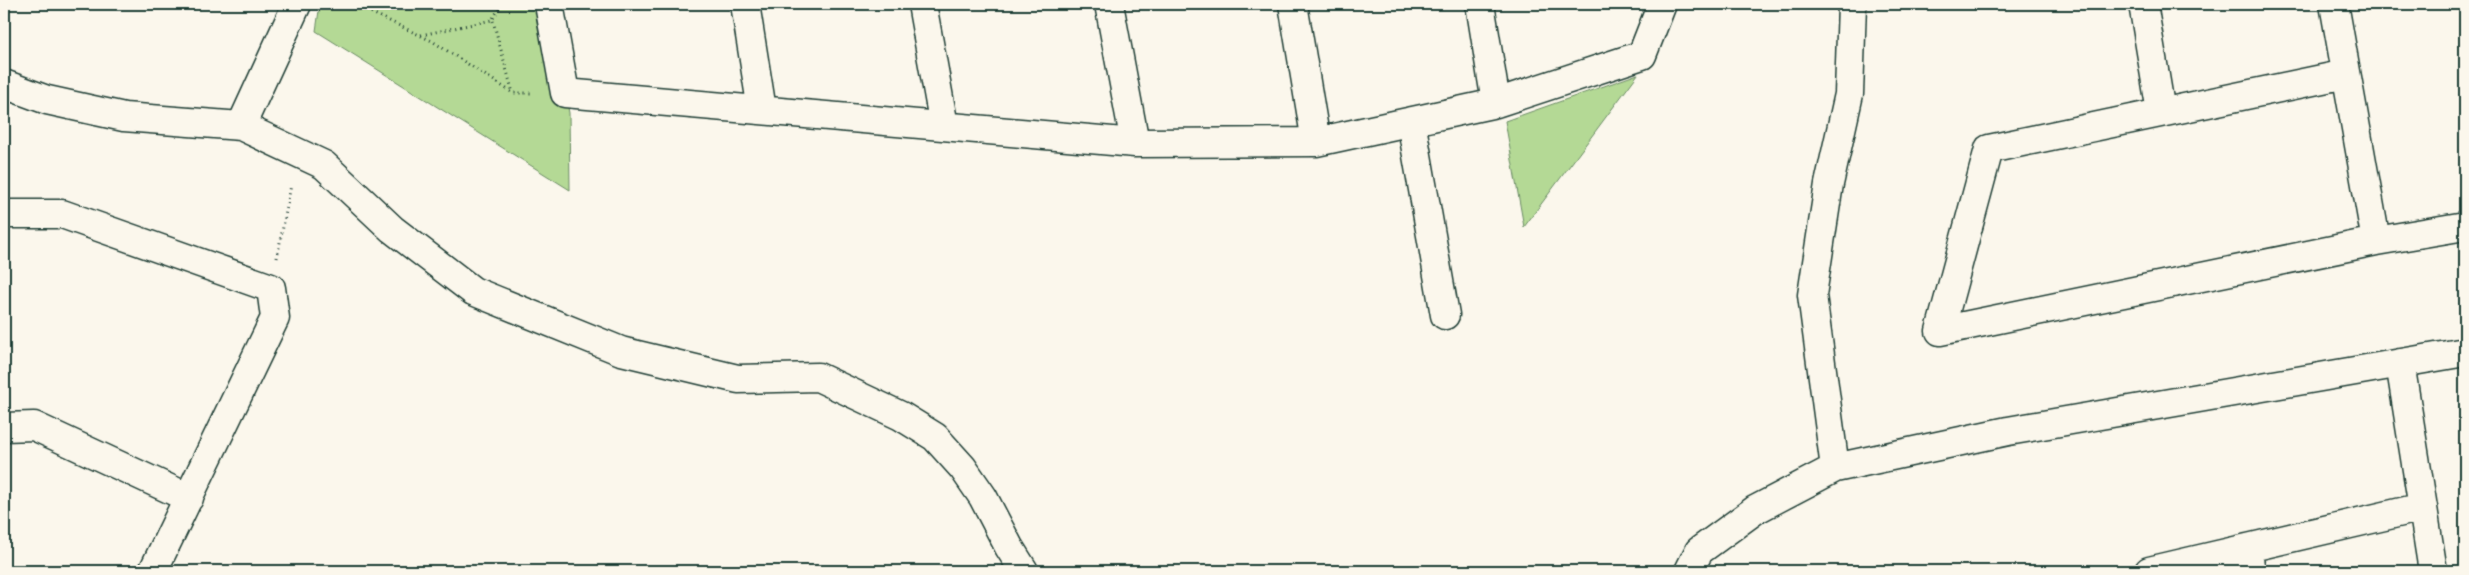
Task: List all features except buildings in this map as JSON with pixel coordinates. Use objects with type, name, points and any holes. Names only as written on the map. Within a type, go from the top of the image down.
[{"type":"street","points":[[240,126],[297,4]]},
{"type":"street","points":[[549,4],[565,93],[1135,143],[1316,142],[1496,103],[1642,56],[1662,4]]},
{"type":"street","points":[[745,4],[762,110]]},
{"type":"street","points":[[922,4],[944,126]]},
{"type":"street","points":[[1109,4],[1135,143]]},
{"type":"street","points":[[1293,4],[1316,142]]},
{"type":"street","points":[[1480,4],[1496,103]]},
{"type":"street","points":[[1835,468],[1812,295],[1828,184],[1849,94],[1852,4]]},
{"type":"street","points":[[2143,4],[2161,112]]},
{"type":"street","points":[[2334,4],[2376,241]]},
{"type":"street","points":[[2346,74],[1989,149],[1940,331],[2376,241],[2465,226]]},
{"type":"street","points":[[4,84],[47,100],[124,117],[240,126],[324,165],[392,229],[473,291],[621,351],[738,379],[818,378],[901,416],[935,437],[963,468],[983,497],[1024,571]]},
{"type":"street","points":[[1411,121],[1445,315]]},
{"type":"street","points":[[4,214],[62,214],[271,288],[275,318],[153,571]]},
{"type":"street","points":[[1689,571],[1699,551],[1755,510],[1835,468],[2008,431],[2465,352]]},
{"type":"street","points":[[2400,363],[2433,571]]},
{"type":"street","points":[[4,427],[34,426],[188,498]]},
{"type":"street","points":[[2149,571],[2249,560],[2423,507]]},
{"type":"path","points":[[353,4],[420,35],[513,93],[565,93]]},
{"type":"path","points":[[420,35],[492,20],[502,4]]},
{"type":"path","points":[[492,21],[513,93]]},
{"type":"path","points":[[271,288],[297,153]]},
{"type":"green space","points":[[320,4],[549,4],[569,113],[570,190],[316,31]]},
{"type":"green space","points":[[1638,74],[1524,227],[1505,121]]}]
